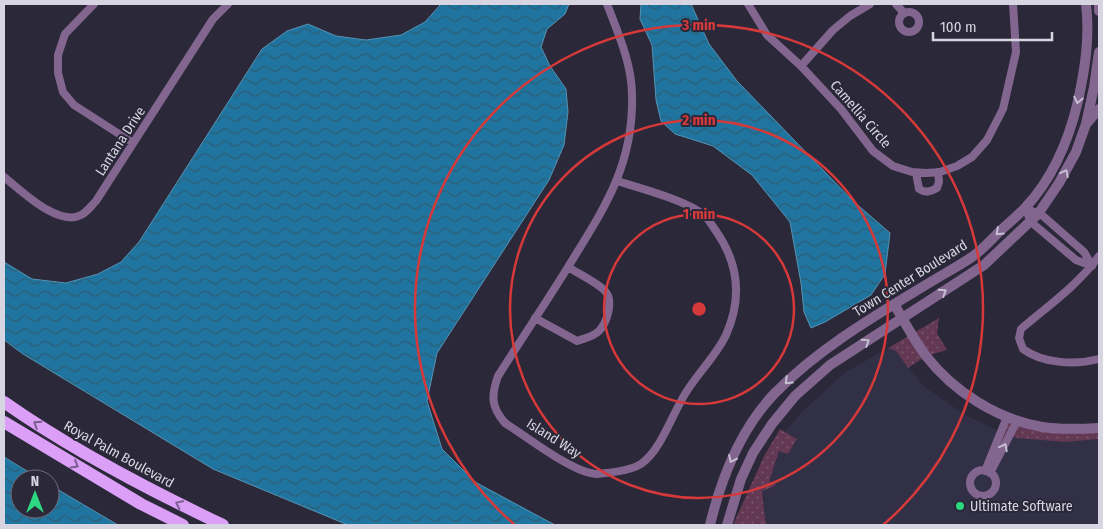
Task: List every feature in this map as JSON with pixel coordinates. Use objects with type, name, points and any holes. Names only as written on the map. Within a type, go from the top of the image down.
[{"type":"main road","name":"Royal Palm Boulevard","points":[[4,402],[68,444],[148,489],[222,525]]},
{"type":"main road","points":[[4,422],[141,504],[183,525]]},
{"type":"street","points":[[94,4],[65,34],[58,55],[58,73],[63,92],[74,105],[133,143]]},
{"type":"street","name":"Lantana Drive","points":[[4,177],[53,214],[62,217],[76,217],[82,214],[96,201],[213,19],[228,4]]},
{"type":"street","name":"Island Way","points":[[607,4],[627,60],[632,94],[631,126],[624,162],[617,181],[597,221],[498,376],[493,390],[493,402],[497,413],[505,423],[577,469],[596,474],[619,471],[640,464],[654,450],[685,393],[725,337],[733,317],[737,292],[735,270],[721,239],[706,216],[692,208],[659,195],[617,181]]},
{"type":"street","name":"Camellia Circle","points":[[748,4],[767,35],[801,66],[841,109],[873,151],[893,166],[916,173],[938,172],[957,166],[972,157],[988,140],[1003,110],[1016,52],[1013,4]]},
{"type":"street","points":[[801,66],[833,30],[850,16],[870,4]]},
{"type":"street","points":[[896,4],[904,13]]},
{"type":"street","name":"Town Center Boulevard","points":[[710,525],[722,483],[734,455],[756,417],[774,395],[809,362],[894,304],[973,256],[1025,208],[1041,188],[1062,152],[1072,126],[1084,73],[1087,36],[1086,4]]},
{"type":"street","points":[[1099,4],[1099,10]]},
{"type":"street","name":"Town Center Boulevard","points":[[727,525],[744,472],[753,453],[772,424],[795,396],[830,365],[984,265],[1038,214],[1059,183],[1076,152],[1086,124],[1098,76],[1099,52]]},
{"type":"street","points":[[1084,73],[1098,76]]},
{"type":"street","points":[[1086,124],[1099,109]]},
{"type":"street","points":[[916,173],[918,189],[923,192],[930,192],[937,188],[939,182],[938,172]]},
{"type":"street","points":[[1025,208],[1043,216],[1084,252],[1092,266]]},
{"type":"street","points":[[1025,208],[1031,222],[1076,260],[1092,266]]},
{"type":"street","points":[[1099,256],[1092,266],[1061,297],[1021,329],[1019,338],[1023,349],[1039,358],[1088,362],[1099,359]]},
{"type":"street","points":[[535,318],[577,341],[590,337],[600,330],[609,310],[609,298],[605,290],[568,266]]},
{"type":"street","points":[[894,304],[926,356],[946,378],[966,394],[1017,421],[1042,427],[1099,428]]},
{"type":"street","points":[[756,417],[772,424]]},
{"type":"street","points":[[1007,417],[987,472],[1017,421]]},
{"type":"shaded area","points":[[939,318],[937,333],[947,350],[926,356],[908,368],[896,351],[888,348]]},
{"type":"shaded area","points":[[888,348],[896,350],[908,368],[925,387],[965,415],[997,430],[1010,435],[1066,442],[1099,439],[1099,525],[767,525],[763,510],[764,500],[762,491],[773,487],[775,484],[769,482],[779,451],[797,439],[785,432],[800,414],[844,373]]},
{"type":"shaded area","points":[[1007,417],[1099,428],[1099,439],[1066,442],[1017,438],[1010,435],[1004,447],[996,443]]},
{"type":"shaded area","points":[[780,429],[797,439],[788,454],[779,451],[769,482],[776,484],[762,491],[767,525],[733,525],[764,456]]},
{"type":"water","points":[[441,4],[569,4],[565,14],[547,29],[541,47],[550,66],[566,89],[568,112],[564,145],[549,180],[437,353],[427,401],[442,449],[475,482],[555,525],[348,525],[213,469],[23,354],[4,340],[4,262],[32,279],[66,283],[98,274],[121,262],[139,242],[262,49],[287,31],[308,24],[336,36],[366,40],[401,35],[425,22]]},
{"type":"water","points":[[641,4],[691,4],[709,44],[737,81],[853,201],[890,233],[885,274],[871,295],[811,328],[804,312],[790,222],[752,175],[713,146],[675,134],[661,121],[656,100],[652,45],[640,19]]},
{"type":"water","points":[[4,457],[24,469],[10,469],[10,519],[60,519],[60,491],[118,525],[4,525]]},
{"type":"place","name":"Ultimate Software","points":[[960,506]]}]
